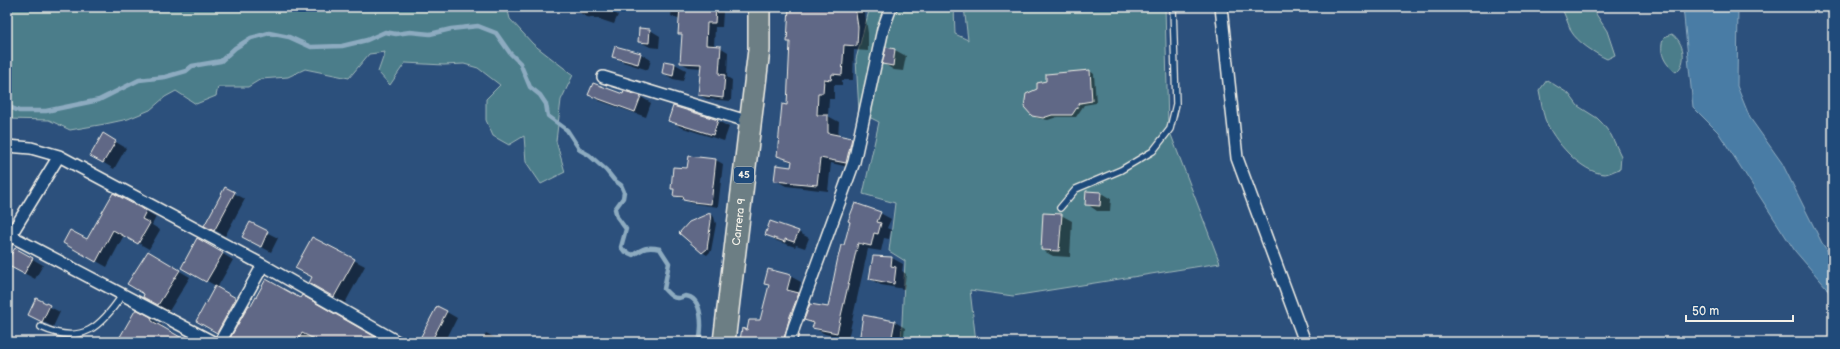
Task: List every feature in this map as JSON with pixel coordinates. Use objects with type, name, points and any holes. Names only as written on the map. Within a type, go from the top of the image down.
[{"type":"highway","name":"Carrera 9","points":[[724,342],[758,50],[759,7]]},
{"type":"street","points":[[790,342],[794,327],[854,162],[883,29],[891,7]]},
{"type":"street","points":[[1221,7],[1237,158],[1305,342]]},
{"type":"street","points":[[603,77],[750,122]]},
{"type":"street","points":[[7,146],[31,148],[59,156],[263,265],[398,342]]},
{"type":"street","points":[[59,156],[9,239],[123,294],[213,342]]},
{"type":"street","points":[[220,342],[263,265]]},
{"type":"lane","points":[[1060,208],[1076,189],[1121,170],[1153,151],[1170,129],[1176,104],[1173,7]]},
{"type":"lane","points":[[41,328],[52,332],[77,335],[88,331],[99,325],[108,316],[123,294]]},
{"type":"green space","points":[[7,7],[507,7],[510,19],[533,44],[573,75],[561,100],[556,141],[565,172],[541,184],[526,162],[524,136],[509,145],[493,136],[486,120],[486,99],[500,85],[478,68],[464,64],[444,65],[405,63],[390,85],[378,72],[385,52],[369,54],[349,78],[305,69],[288,77],[261,79],[248,87],[218,87],[216,96],[196,104],[176,91],[165,97],[150,110],[128,119],[105,124],[70,130],[49,120],[7,119]]},
{"type":"green space","points":[[870,7],[954,7],[955,34],[968,40],[964,7],[1165,7],[1168,127],[1220,263],[1013,296],[970,290],[976,342],[901,342],[905,261],[889,251],[895,203],[863,194],[879,122],[859,112],[856,59]]},
{"type":"green space","points":[[1561,7],[1596,7],[1596,14],[1607,31],[1615,55],[1607,59],[1592,51],[1582,43],[1571,31]]},
{"type":"green space","points":[[1672,34],[1682,47],[1683,53],[1682,63],[1676,72],[1665,61],[1662,52],[1662,42],[1664,37]]},
{"type":"green space","points":[[1547,80],[1569,94],[1578,106],[1602,123],[1611,135],[1621,156],[1620,169],[1607,174],[1596,172],[1578,162],[1561,145],[1549,127],[1542,109],[1539,91]]},
{"type":"water","points":[[1683,7],[1738,7],[1737,86],[1750,118],[1782,163],[1822,243],[1833,259],[1833,300],[1826,287],[1795,251],[1718,132],[1693,107]]},
{"type":"building","points":[[680,7],[716,7],[715,23],[707,23],[706,45],[721,46],[719,74],[725,75],[723,98],[698,95],[701,64],[680,63],[682,34],[678,34]]},
{"type":"building","points":[[789,7],[855,7],[858,27],[857,46],[844,45],[842,75],[832,74],[831,80],[824,79],[823,93],[818,93],[817,115],[828,115],[828,133],[852,138],[846,163],[820,158],[817,185],[774,181],[776,165],[791,167],[792,161],[777,156],[782,104],[787,105],[790,42],[787,42]]},
{"type":"building","points":[[639,28],[650,29],[649,43],[638,42]]},
{"type":"building","points":[[615,46],[641,53],[638,64],[612,57]]},
{"type":"building","points":[[886,47],[895,49],[893,66],[882,64]]},
{"type":"building","points":[[664,61],[675,63],[673,76],[662,73]]},
{"type":"building","points":[[1090,70],[1092,101],[1080,103],[1072,115],[1052,115],[1043,118],[1032,116],[1024,107],[1026,94],[1037,89],[1037,83],[1046,81],[1046,74]]},
{"type":"building","points":[[593,83],[623,94],[624,91],[641,96],[635,112],[588,95]]},
{"type":"building","points":[[673,106],[718,120],[713,135],[668,121]]},
{"type":"building","points":[[103,133],[116,141],[103,163],[90,156]]},
{"type":"building","points":[[689,156],[716,159],[711,204],[683,200],[684,197],[673,196],[674,189],[671,189],[673,167],[687,168]]},
{"type":"building","points":[[225,187],[235,192],[214,231],[204,226]]},
{"type":"building","points":[[1086,191],[1101,192],[1100,206],[1085,205]]},
{"type":"building","points":[[113,193],[146,211],[142,219],[150,223],[138,244],[113,230],[96,262],[63,243],[70,230],[87,239]]},
{"type":"building","points":[[855,203],[881,212],[877,222],[881,223],[878,234],[874,233],[871,246],[858,243],[837,333],[812,328],[814,323],[804,320],[810,304],[828,307],[841,245],[844,245],[850,222],[848,221]]},
{"type":"building","points":[[710,213],[711,221],[707,249],[702,253],[679,233],[689,222]]},
{"type":"building","points":[[1043,213],[1062,214],[1059,251],[1041,250]]},
{"type":"building","points":[[770,221],[799,231],[794,242],[785,239],[785,242],[765,235]]},
{"type":"building","points":[[250,222],[268,231],[261,247],[242,237]]},
{"type":"building","points":[[312,237],[355,259],[334,297],[309,283],[312,277],[295,268]]},
{"type":"building","points":[[197,238],[223,253],[206,282],[181,268]]},
{"type":"building","points":[[15,248],[33,258],[24,274],[7,265],[7,261]]},
{"type":"building","points":[[148,251],[180,270],[158,305],[143,297],[144,294],[127,284]]},
{"type":"building","points":[[873,256],[892,257],[891,266],[896,267],[894,284],[869,279]]},
{"type":"building","points":[[768,269],[791,275],[787,290],[799,293],[790,316],[783,342],[741,342],[742,328],[747,330],[749,320],[760,320],[769,285],[764,284]]},
{"type":"building","points":[[266,279],[300,298],[302,295],[384,342],[320,342],[302,333],[297,342],[234,342],[229,340]]},
{"type":"building","points":[[215,286],[236,298],[217,333],[196,321]]},
{"type":"building","points":[[36,298],[50,305],[42,322],[28,315]]},
{"type":"building","points":[[437,306],[447,311],[431,342],[418,342]]},
{"type":"building","points":[[136,309],[151,317],[152,321],[189,342],[117,342]]},
{"type":"building","points":[[863,315],[895,321],[891,342],[859,342]]},
{"type":"waterway","points":[[7,106],[19,111],[46,111],[99,100],[139,80],[165,77],[186,71],[192,66],[221,61],[235,48],[251,38],[269,33],[289,37],[311,47],[342,46],[367,40],[385,32],[396,34],[410,32],[430,34],[451,29],[478,26],[496,33],[510,53],[520,63],[530,87],[540,95],[546,104],[548,116],[567,130],[580,150],[589,155],[621,185],[624,192],[623,198],[615,209],[617,217],[626,229],[621,247],[624,251],[633,255],[646,248],[660,249],[669,263],[664,289],[674,298],[685,296],[691,298],[696,302],[699,308],[701,322],[699,342]]}]
